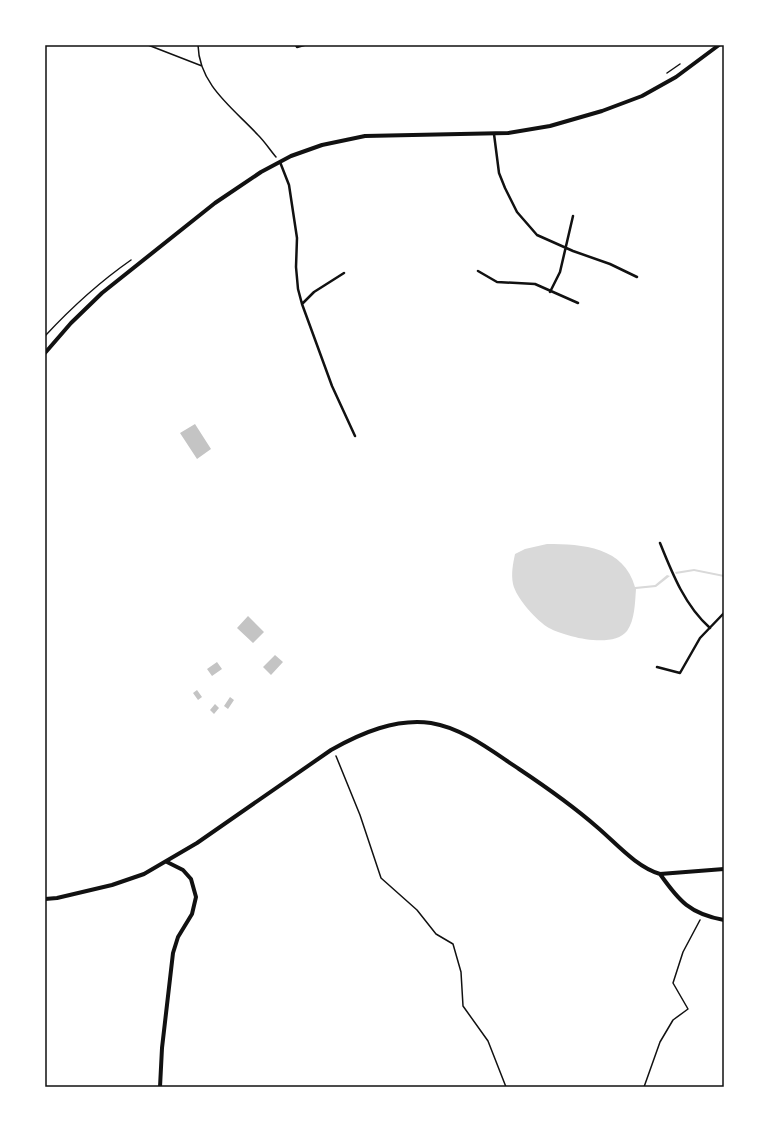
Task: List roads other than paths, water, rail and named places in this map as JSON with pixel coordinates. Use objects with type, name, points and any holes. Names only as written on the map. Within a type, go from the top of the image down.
[{"type":"street","points":[[45,353],[71,322],[102,293],[215,203],[278,160],[322,145],[365,136],[494,134],[550,126],[602,112],[642,96],[676,77],[719,45]]},
{"type":"street","points":[[45,899],[57,898],[112,885],[144,874],[197,843],[334,748],[353,737],[379,728],[405,722],[432,723],[461,732],[557,795],[653,872],[660,874],[724,869]]},
{"type":"street","points":[[160,1087],[162,1048],[173,953],[178,937],[192,914],[196,897],[191,879],[183,870],[166,862]]},
{"type":"street","points":[[660,874],[676,896],[696,912],[724,920]]},
{"type":"lane","points":[[296,45],[297,47],[304,45]]},
{"type":"lane","points":[[494,134],[499,173],[517,212],[537,235],[566,248],[610,264],[637,277]]},
{"type":"lane","points":[[278,160],[290,192],[297,238],[298,289],[302,304],[332,386],[356,436]]},
{"type":"lane","points":[[550,292],[560,272],[573,216]]},
{"type":"lane","points":[[478,271],[497,282],[536,284],[550,292],[578,303]]},
{"type":"lane","points":[[302,304],[314,292],[344,273]]},
{"type":"lane","points":[[660,543],[673,575],[698,617],[710,628]]},
{"type":"lane","points":[[657,667],[680,673],[700,638],[724,613]]}]
